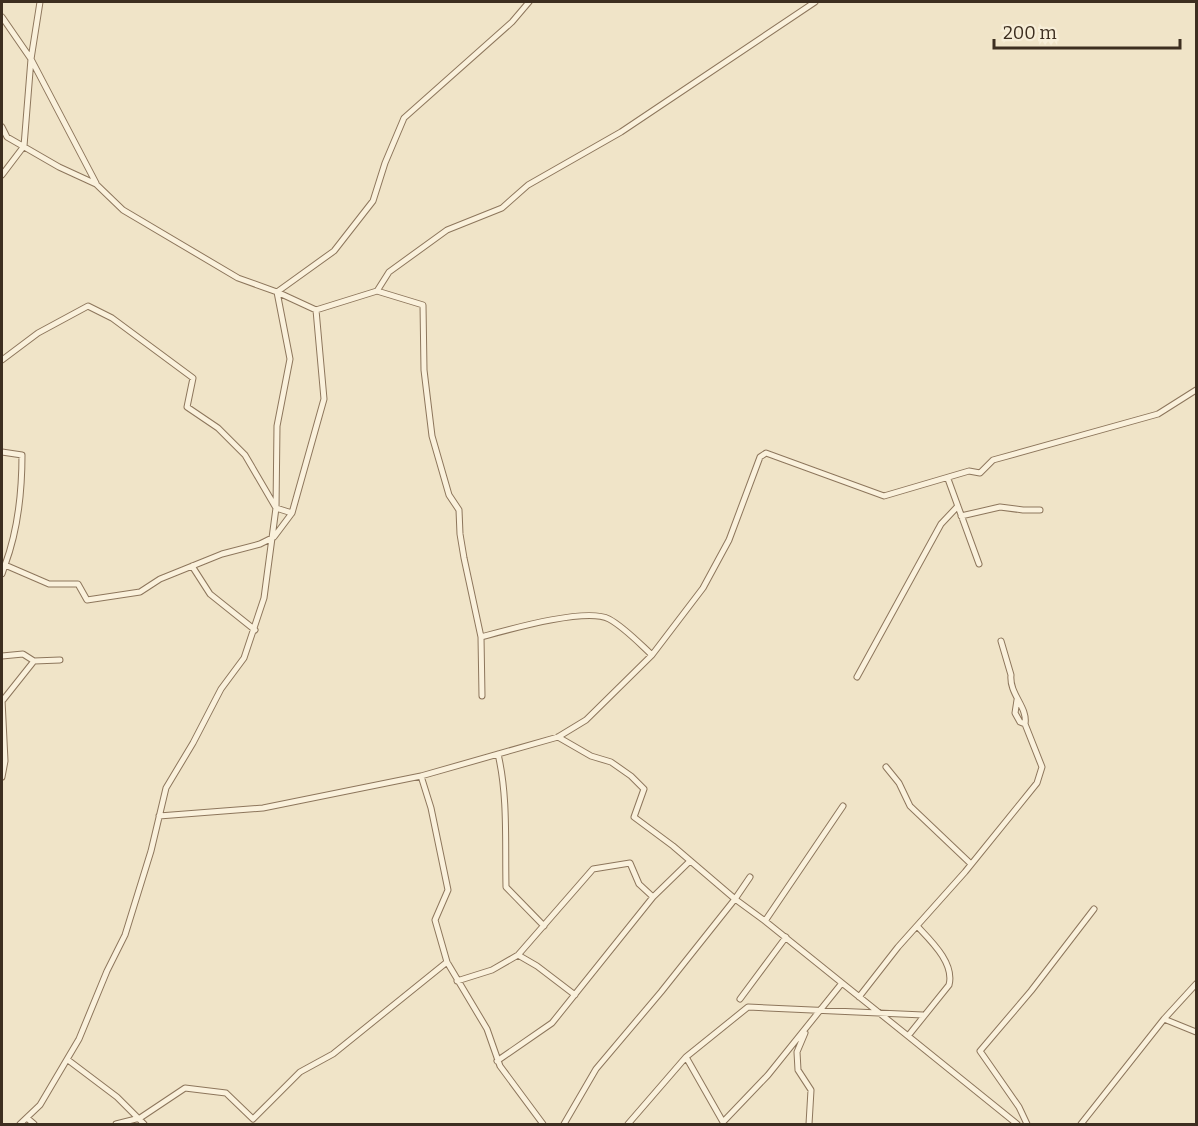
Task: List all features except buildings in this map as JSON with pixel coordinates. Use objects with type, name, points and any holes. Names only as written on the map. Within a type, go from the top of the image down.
[{"type":"street","points":[[2,175],[24,146],[31,59],[40,2]]},
{"type":"street","points":[[276,292],[334,251],[373,201],[385,163],[404,118],[512,22],[529,2]]},
{"type":"street","points":[[377,291],[389,272],[447,230],[502,208],[528,185],[621,132],[815,2]]},
{"type":"street","points":[[2,17],[31,59],[96,184],[123,210],[238,278],[316,310],[377,291],[423,304],[424,370],[432,436],[449,495],[459,510],[464,558],[481,637],[482,696]]},
{"type":"street","points":[[2,127],[7,137],[59,167],[96,184]]},
{"type":"street","points":[[20,1125],[40,1105],[68,1060],[125,935],[151,851],[166,788],[221,689],[244,658],[255,630],[264,598],[274,537],[277,426],[290,359],[276,292]]},
{"type":"street","points":[[2,360],[38,333],[88,306],[112,318],[193,378],[188,407],[218,428],[245,455],[276,508],[292,513]]},
{"type":"street","points":[[5,565],[49,584],[78,584],[87,600],[140,592],[160,579],[222,554],[274,537],[292,513],[324,399],[316,310]]},
{"type":"street","points":[[159,816],[263,808],[421,776],[558,736],[586,720],[652,655],[708,578],[729,540],[760,457],[766,453],[884,496],[969,471],[980,473],[993,460],[1008,455],[1158,414],[1197,390]]},
{"type":"street","points":[[2,452],[22,455],[19,514],[12,546],[2,574]]},
{"type":"street","points":[[948,479],[979,564]]},
{"type":"street","points":[[857,677],[941,524],[957,507]]},
{"type":"street","points":[[961,516],[999,507],[1040,510]]},
{"type":"street","points":[[192,566],[210,594],[255,630]]},
{"type":"street","points":[[481,637],[535,623],[601,616],[610,619],[652,655]]},
{"type":"street","points":[[860,997],[1037,783],[1042,767],[1017,700],[1001,641]]},
{"type":"street","points":[[2,656],[23,654],[34,661],[60,660]]},
{"type":"street","points":[[2,777],[5,761],[2,700],[34,661]]},
{"type":"street","points":[[558,736],[591,756],[611,762],[631,776],[644,789],[634,817],[1017,1125]]},
{"type":"street","points":[[498,754],[504,802],[506,886],[544,926]]},
{"type":"street","points":[[886,767],[899,783],[910,806],[970,864]]},
{"type":"street","points":[[421,776],[431,808],[448,890],[435,920],[447,962],[487,1029],[497,1061],[543,1125]]},
{"type":"street","points":[[765,921],[843,806]]},
{"type":"street","points":[[497,1061],[544,1030],[575,996],[653,897],[690,861]]},
{"type":"street","points":[[457,981],[492,970],[518,955],[593,869],[630,863],[639,884],[653,897]]},
{"type":"street","points":[[564,1125],[596,1069],[661,992],[750,877]]},
{"type":"street","points":[[1027,1125],[1019,1107],[980,1051],[1031,991],[1094,909]]},
{"type":"street","points":[[908,1036],[949,985],[950,980],[942,955],[917,926]]},
{"type":"street","points":[[740,999],[786,937]]},
{"type":"street","points":[[518,955],[537,966],[575,996]]},
{"type":"street","points":[[116,1125],[140,1118],[186,1088],[226,1093],[253,1119],[300,1072],[333,1054],[447,962]]},
{"type":"street","points":[[686,1057],[723,1122],[768,1075],[842,983]]},
{"type":"street","points":[[1081,1125],[1164,1018],[1197,984]]},
{"type":"street","points":[[628,1125],[686,1057],[748,1006],[923,1015]]},
{"type":"street","points":[[1164,1018],[1197,1032]]},
{"type":"street","points":[[808,1026],[797,1052],[798,1071],[811,1090],[809,1124]]},
{"type":"street","points":[[68,1060],[117,1097],[140,1118],[144,1125]]},
{"type":"street","points":[[27,1118],[34,1125]]}]
